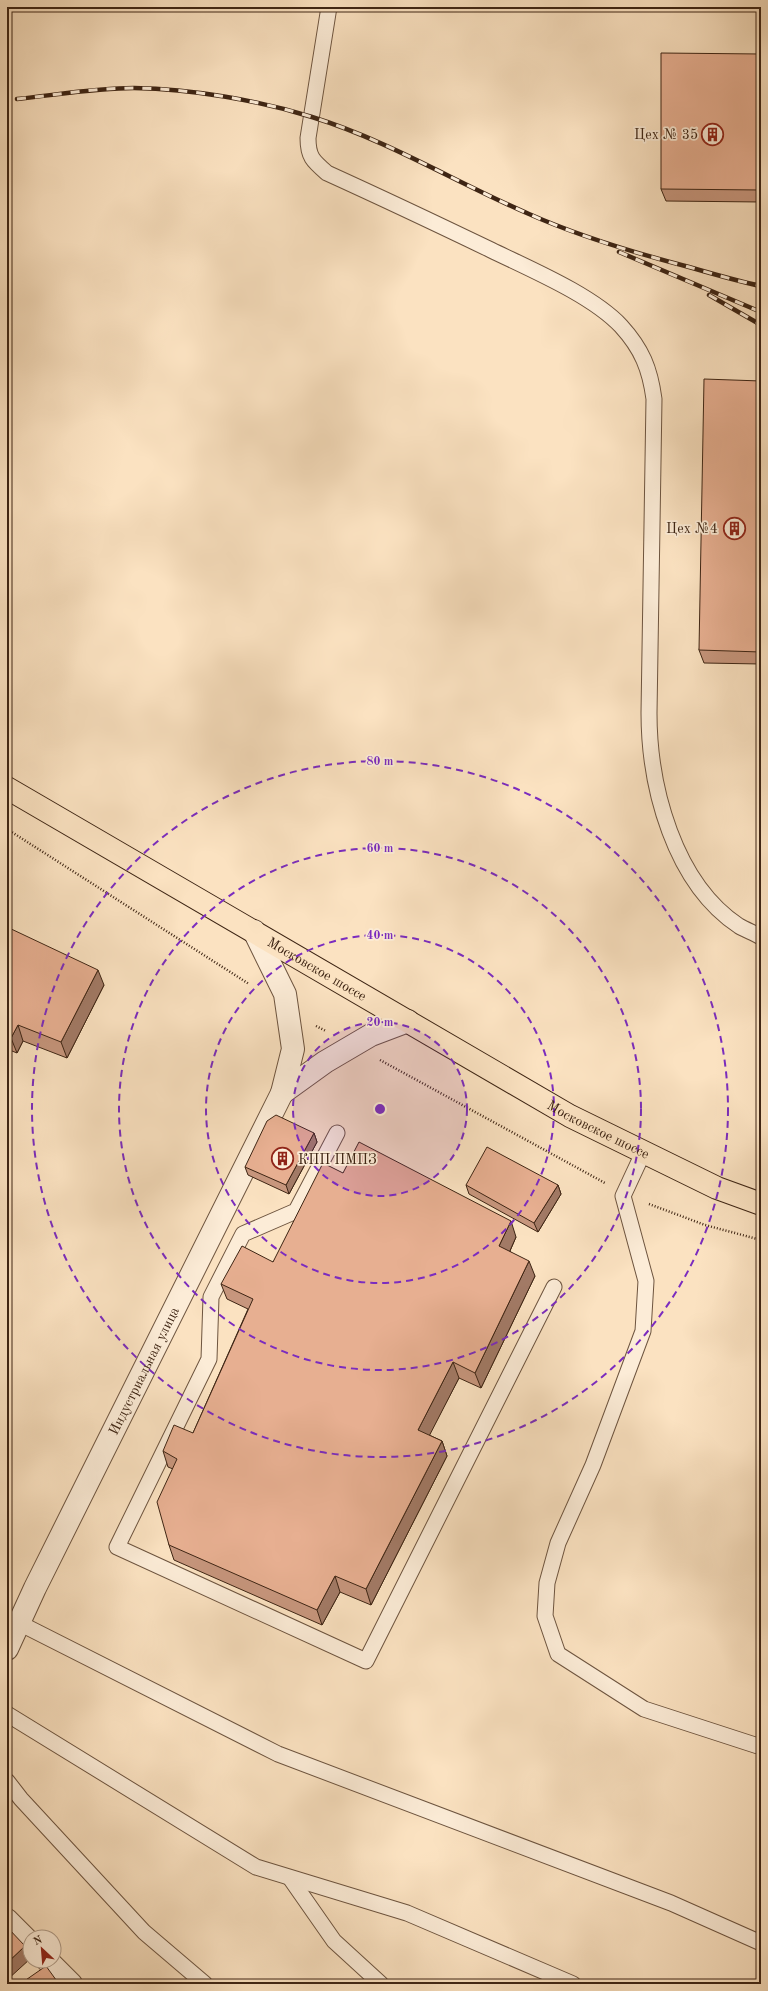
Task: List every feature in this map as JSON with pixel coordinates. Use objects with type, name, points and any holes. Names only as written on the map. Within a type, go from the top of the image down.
[{"type":"main road","name":"Московское шоссе","points":[[7,788],[570,1116],[643,1153],[718,1188],[761,1204]]},
{"type":"street","name":"Индустриальная улица","points":[[7,1649],[282,1092],[293,1050],[285,994],[254,931]]},
{"type":"street","points":[[282,1092],[325,1062],[365,1038],[408,1021]]},
{"type":"street","points":[[7,1920],[22,1935]]},
{"type":"street","points":[[56,1969],[71,1984]]},
{"type":"lane","points":[[330,7],[308,138],[309,155],[316,164],[327,173],[557,282],[604,312],[620,325],[644,359],[651,378],[654,399],[649,713],[649,741],[652,766],[665,817],[676,844],[690,871],[702,889],[722,912],[740,926],[761,937]]},
{"type":"lane","points":[[337,1134],[296,1211],[243,1234],[211,1296],[209,1359],[117,1547],[366,1661],[554,1287]]},
{"type":"lane","points":[[643,1153],[623,1196],[646,1281],[644,1331],[593,1465],[558,1543],[546,1584],[545,1616],[558,1654],[644,1709],[761,1747]]},
{"type":"lane","points":[[19,1623],[278,1754],[671,1903],[761,1943]]},
{"type":"lane","points":[[7,1714],[256,1868],[407,1913],[572,1984]]},
{"type":"lane","points":[[7,1781],[21,1799],[144,1932],[205,1984]]},
{"type":"lane","points":[[290,1878],[334,1941],[381,1984]]},
{"type":"building","name":"Цех № 35","points":[[661,53],[761,54],[761,190],[661,189]]},
{"type":"building","name":"Цех №4","points":[[704,379],[761,381],[761,652],[699,650]]},
{"type":"building","points":[[7,927],[98,970],[61,1042],[18,1025],[11,1038],[7,1036]]},
{"type":"building","name":"КПП ПМПЗ","points":[[276,1115],[314,1133],[286,1185],[245,1167],[267,1121]]},
{"type":"building","points":[[359,1142],[511,1221],[499,1246],[529,1261],[475,1373],[453,1362],[418,1430],[442,1441],[366,1589],[335,1576],[317,1610],[169,1545],[157,1502],[177,1459],[163,1451],[174,1425],[193,1433],[253,1299],[221,1284],[242,1246],[273,1262],[323,1163],[343,1173]]},
{"type":"building","points":[[487,1147],[558,1185],[534,1223],[466,1185]]},
{"type":"building","points":[[7,1927],[22,1943],[22,1949],[7,1963]]},
{"type":"building","points":[[42,1969],[48,1969],[59,1984],[20,1984]]},
{"type":"railway","points":[[17,99],[105,89],[134,88],[201,93],[269,105],[340,126],[422,162],[502,202],[568,230],[649,256],[761,286]]},
{"type":"railway","points":[[619,252],[761,312]]},
{"type":"railway","points":[[709,295],[761,325]]},
{"type":"place","name":"Цех № 35","points":[[713,134]]},
{"type":"place","name":"Цех №4","points":[[734,528]]},
{"type":"place","name":"КПП ПМПЗ","points":[[282,1159]]}]
